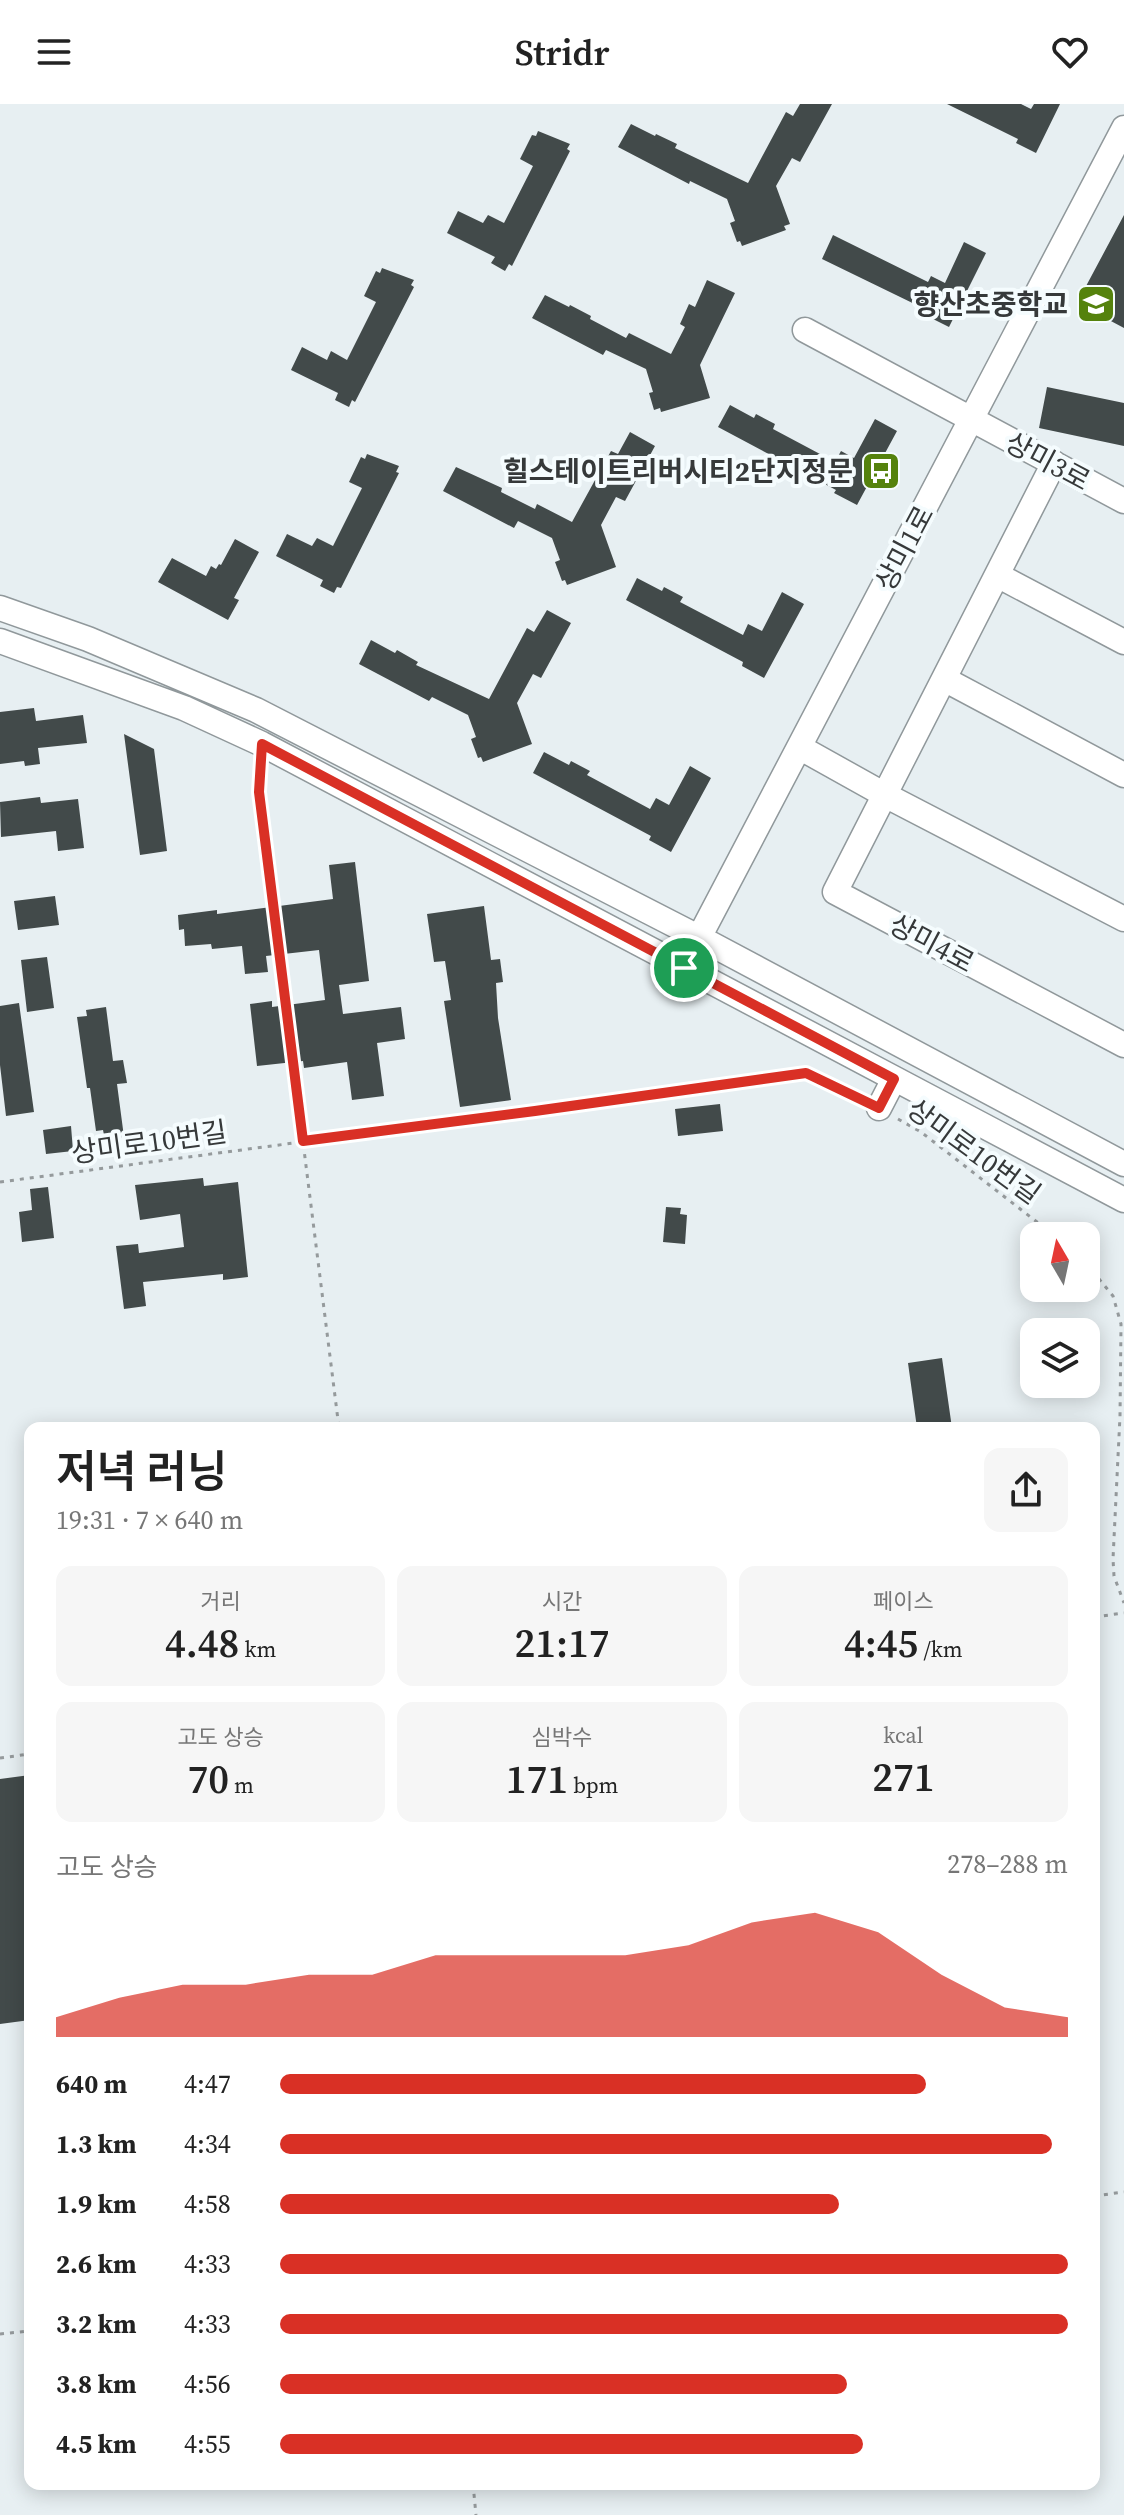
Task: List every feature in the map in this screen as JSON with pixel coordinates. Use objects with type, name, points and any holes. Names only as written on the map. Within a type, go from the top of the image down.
[{"type":"street","name":"상미1로","points":[[684,968],[1124,128]]},
{"type":"street","name":"상미3로","points":[[805,330],[1124,501]]},
{"type":"street","name":"상미4로","points":[[1054,463],[835,892],[1124,1045]]},
{"type":"street","points":[[997,575],[1124,642]]},
{"type":"street","points":[[0,608],[88,639],[256,710],[698,937],[1124,1164]]},
{"type":"street","points":[[0,641],[184,708],[262,744],[1124,1200]]},
{"type":"street","points":[[944,679],[1124,775]]},
{"type":"street","points":[[799,747],[1124,919]]},
{"type":"street","points":[[879,1108],[894,1079]]},
{"type":"path","points":[[262,744],[259,792],[338,1422]]},
{"type":"path","name":"상미로10번길","points":[[0,1182],[806,1073],[921,1132],[1037,1222]]},
{"type":"path","points":[[1100,1280],[1113,1296],[1121,1324],[1113,1559],[1114,1576],[1124,1603]]},
{"type":"path","points":[[1100,1616],[1124,1613]]},
{"type":"path","points":[[0,1758],[24,1755]]},
{"type":"path","points":[[1100,2195],[1124,2192]]},
{"type":"path","points":[[0,2334],[24,2332]]},
{"type":"path","points":[[474,2490],[476,2515]]},
{"type":"building","points":[[800,104],[832,104],[800,162],[792,158],[776,186],[790,224],[784,226],[786,230],[742,246],[740,241],[737,242],[730,223],[735,221],[727,199],[690,181],[689,184],[618,147],[631,124],[677,144],[675,148],[748,183],[786,112],[793,116]]},
{"type":"building","points":[[947,104],[1021,104],[1031,109],[1034,104],[1060,104],[1036,153],[1016,143],[1018,139]]},
{"type":"building","points":[[538,131],[570,144],[567,149],[570,151],[512,266],[509,264],[505,271],[491,263],[495,257],[447,233],[458,211],[483,223],[488,215],[504,223],[533,166],[520,159],[532,135],[536,136]]},
{"type":"building","points":[[1124,215],[1124,328],[1077,303]]},
{"type":"building","points":[[833,235],[928,282],[931,276],[945,283],[964,242],[986,253],[949,327],[929,317],[931,312],[822,259]]},
{"type":"building","points":[[382,268],[414,280],[411,285],[414,287],[355,402],[352,400],[349,407],[335,400],[338,393],[291,370],[302,347],[327,360],[331,351],[347,360],[376,302],[364,296],[376,271],[380,273]]},
{"type":"building","points":[[707,280],[735,293],[700,365],[710,398],[661,412],[660,408],[654,410],[649,393],[653,392],[646,369],[606,350],[603,355],[532,318],[545,295],[591,316],[590,319],[626,338],[629,333],[671,354],[685,327],[680,324],[689,304],[695,307]]},
{"type":"building","points":[[1047,387],[1124,403],[1124,446],[1039,428]]},
{"type":"building","points":[[730,405],[754,418],[756,414],[775,424],[773,429],[835,462],[841,451],[854,458],[875,419],[897,431],[857,505],[834,493],[836,490],[718,427]]},
{"type":"building","points":[[630,432],[655,446],[625,501],[616,497],[601,525],[616,567],[567,585],[565,580],[562,581],[555,562],[560,560],[552,538],[518,521],[514,528],[443,491],[456,467],[502,488],[501,492],[535,509],[537,504],[572,522],[611,451],[618,454]]},
{"type":"building","points":[[367,454],[399,466],[396,472],[399,473],[341,588],[337,587],[334,593],[320,586],[323,580],[276,556],[287,534],[312,546],[317,538],[333,546],[362,488],[349,482],[361,457],[365,459]]},
{"type":"building","points":[[235,539],[259,552],[234,598],[239,600],[228,620],[158,582],[172,558],[206,576],[211,566],[216,569],[221,565]]},
{"type":"building","points":[[637,578],[662,591],[664,587],[683,597],[680,602],[743,635],[748,624],[762,631],[782,592],[804,604],[764,678],[742,666],[743,662],[626,600]]},
{"type":"building","points":[[547,610],[571,623],[541,678],[533,674],[517,703],[532,744],[483,762],[481,757],[478,758],[471,739],[476,737],[468,715],[432,697],[429,701],[359,664],[371,640],[395,653],[397,650],[418,662],[416,665],[489,699],[527,628],[534,632]]},
{"type":"building","points":[[34,708],[36,721],[83,715],[87,743],[38,748],[40,764],[25,766],[24,761],[0,764],[0,712]]},
{"type":"building","points":[[124,734],[154,749],[167,851],[140,855]]},
{"type":"building","points":[[544,752],[569,765],[571,761],[590,771],[587,775],[650,809],[656,798],[669,805],[690,766],[711,778],[671,852],[649,840],[651,836],[533,773]]},
{"type":"building","points":[[40,797],[41,803],[78,799],[84,848],[58,851],[56,831],[1,837],[0,802]]},
{"type":"building","points":[[355,862],[369,981],[339,985],[343,1014],[401,1007],[405,1039],[377,1043],[384,1096],[352,1100],[347,1062],[304,1068],[303,1061],[257,1066],[250,1004],[272,1001],[272,1007],[325,1000],[319,950],[266,956],[268,972],[245,974],[242,946],[212,949],[211,944],[185,946],[184,929],[179,930],[178,915],[217,910],[217,914],[333,899],[329,865]]},
{"type":"building","points":[[55,896],[59,925],[18,930],[14,901]]},
{"type":"building","points":[[484,906],[491,960],[500,959],[503,982],[496,983],[498,1018],[511,1100],[460,1107],[444,1001],[451,1000],[445,961],[434,962],[427,914]]},
{"type":"building","points":[[47,957],[54,1008],[27,1012],[21,960]]},
{"type":"building","points":[[19,1003],[34,1112],[6,1116],[0,1065],[0,1006]]},
{"type":"building","points":[[106,1007],[113,1061],[123,1060],[127,1083],[117,1084],[124,1137],[105,1140],[103,1130],[96,1131],[77,1017],[87,1016],[86,1010]]},
{"type":"building","points":[[720,1104],[723,1131],[678,1136],[675,1109]]},
{"type":"building","points":[[71,1126],[73,1151],[46,1154],[43,1130]]},
{"type":"building","points":[[203,1178],[204,1186],[238,1182],[248,1277],[223,1280],[223,1274],[143,1282],[146,1306],[124,1309],[116,1246],[138,1244],[139,1253],[184,1247],[180,1214],[140,1220],[135,1185]]},
{"type":"building","points":[[48,1187],[54,1238],[22,1242],[19,1212],[32,1210],[30,1189]]},
{"type":"building","points":[[666,1207],[681,1208],[680,1214],[687,1215],[685,1244],[663,1242]]},
{"type":"building","points":[[942,1358],[951,1422],[916,1422],[908,1363]]},
{"type":"building","points":[[24,1776],[24,2021],[0,2024],[0,1779]]},
{"type":"place","name":"향산초중학교","points":[[1096,304]]},
{"type":"place","name":"힐스테이트리버시티2단지정문","points":[[881,471]]},
{"type":"route","points":[[262,744],[367,800],[684,968],[894,1079],[879,1108],[806,1073],[303,1141],[259,792],[262,744]]}]
